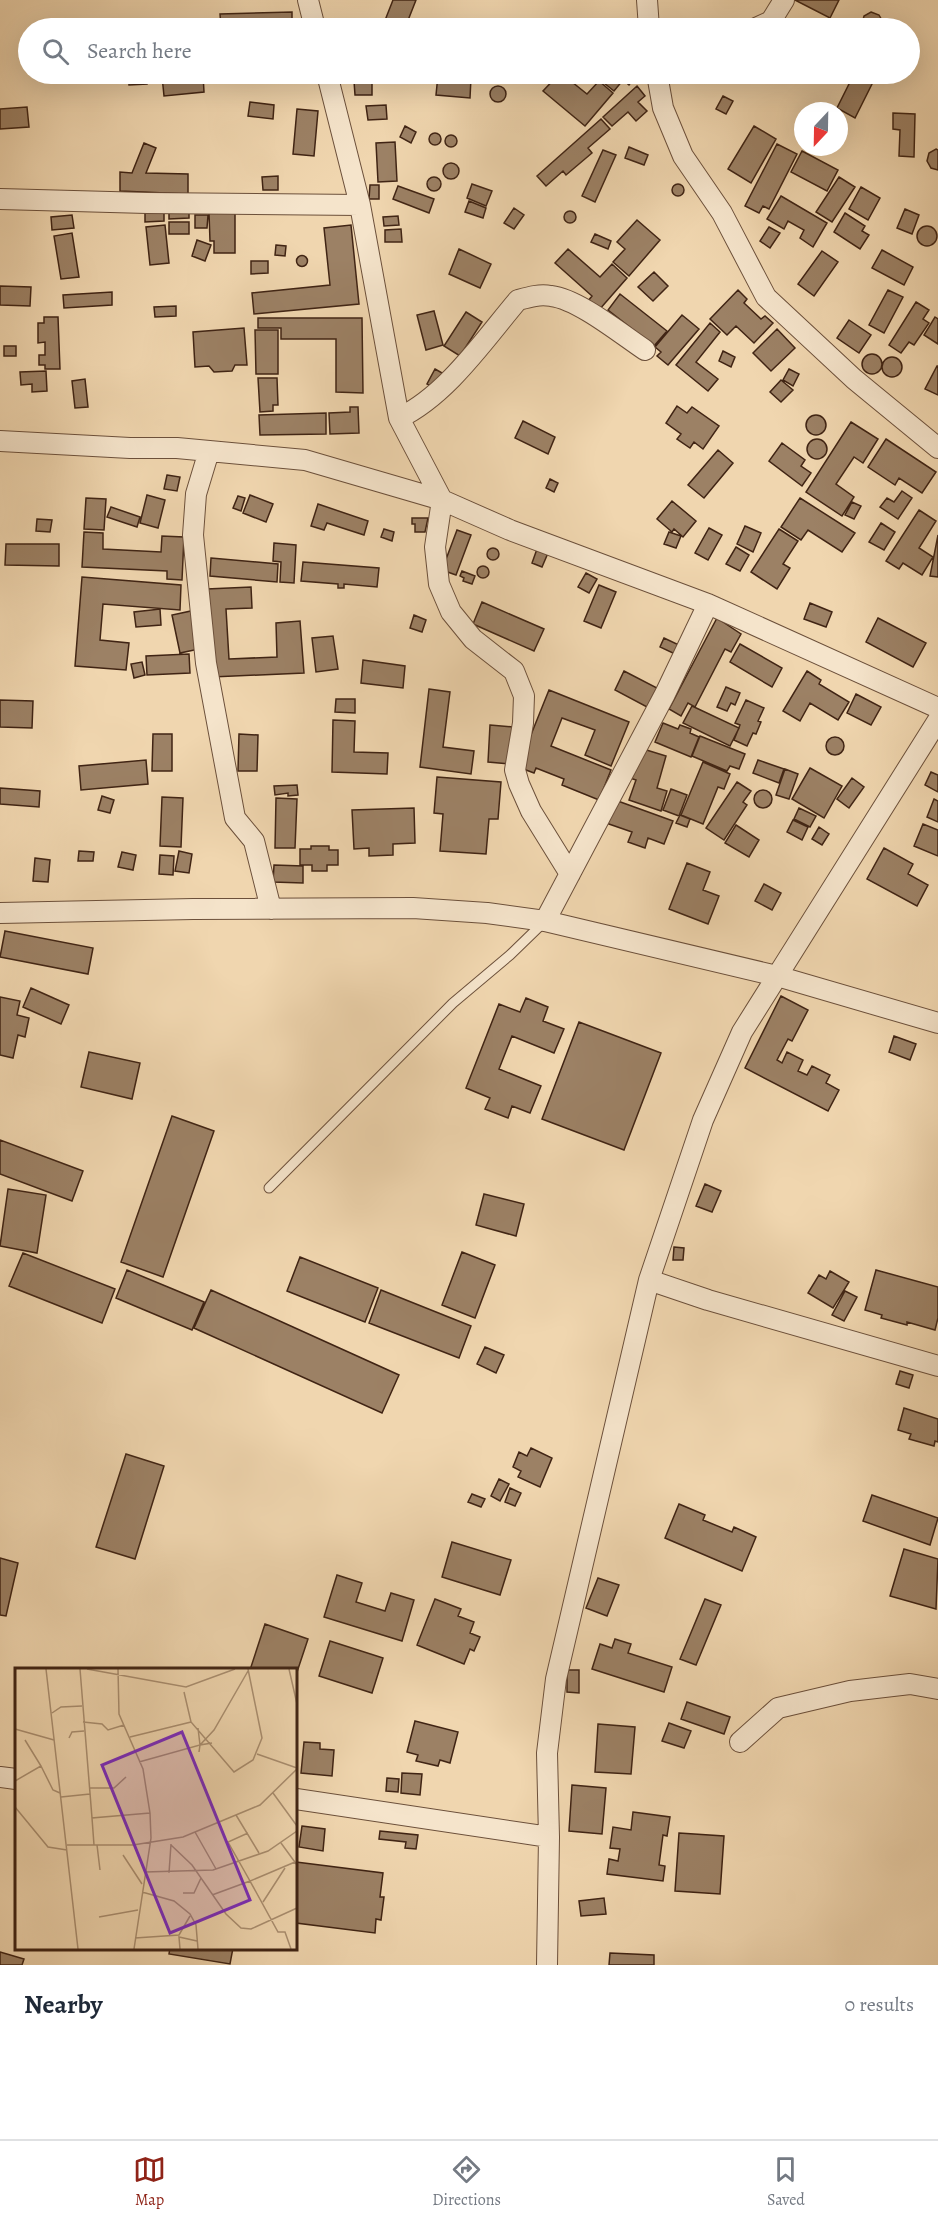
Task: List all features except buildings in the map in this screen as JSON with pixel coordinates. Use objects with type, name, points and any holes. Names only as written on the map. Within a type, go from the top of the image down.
[{"type":"street","points":[[308,0],[312,18]]},
{"type":"street","points":[[648,0],[649,18]]},
{"type":"street","points":[[773,18],[784,0]]},
{"type":"street","points":[[330,84],[360,205],[399,418],[442,500],[435,547],[439,584],[451,612],[474,639],[513,671],[524,696],[523,723],[515,770],[531,811],[570,874]]},
{"type":"street","points":[[659,84],[663,108],[683,156],[722,213],[766,297],[854,379],[938,448]]},
{"type":"street","points":[[0,199],[360,205]]},
{"type":"street","points":[[399,418],[442,388],[518,300],[535,295],[568,300],[645,350]]},
{"type":"street","points":[[0,441],[209,451],[305,460],[442,500],[510,530],[708,604],[938,708]]},
{"type":"street","points":[[209,451],[196,494],[193,535],[206,663],[235,818],[254,841],[271,909]]},
{"type":"street","points":[[545,921],[665,694],[708,604]]},
{"type":"street","points":[[547,1965],[549,1837],[547,1753],[556,1679],[649,1280],[703,1120],[742,1032],[938,720]]},
{"type":"street","points":[[0,913],[414,908],[487,913],[545,921],[777,976],[938,1023]]},
{"type":"street","points":[[649,1280],[708,1300],[938,1366]]},
{"type":"street","points":[[740,1742],[778,1708],[850,1691],[910,1684],[938,1689]]},
{"type":"street","points":[[0,1778],[15,1779]]},
{"type":"street","points":[[297,1799],[549,1837]]},
{"type":"lane","points":[[269,1188],[453,1003],[510,955],[545,921]]}]
